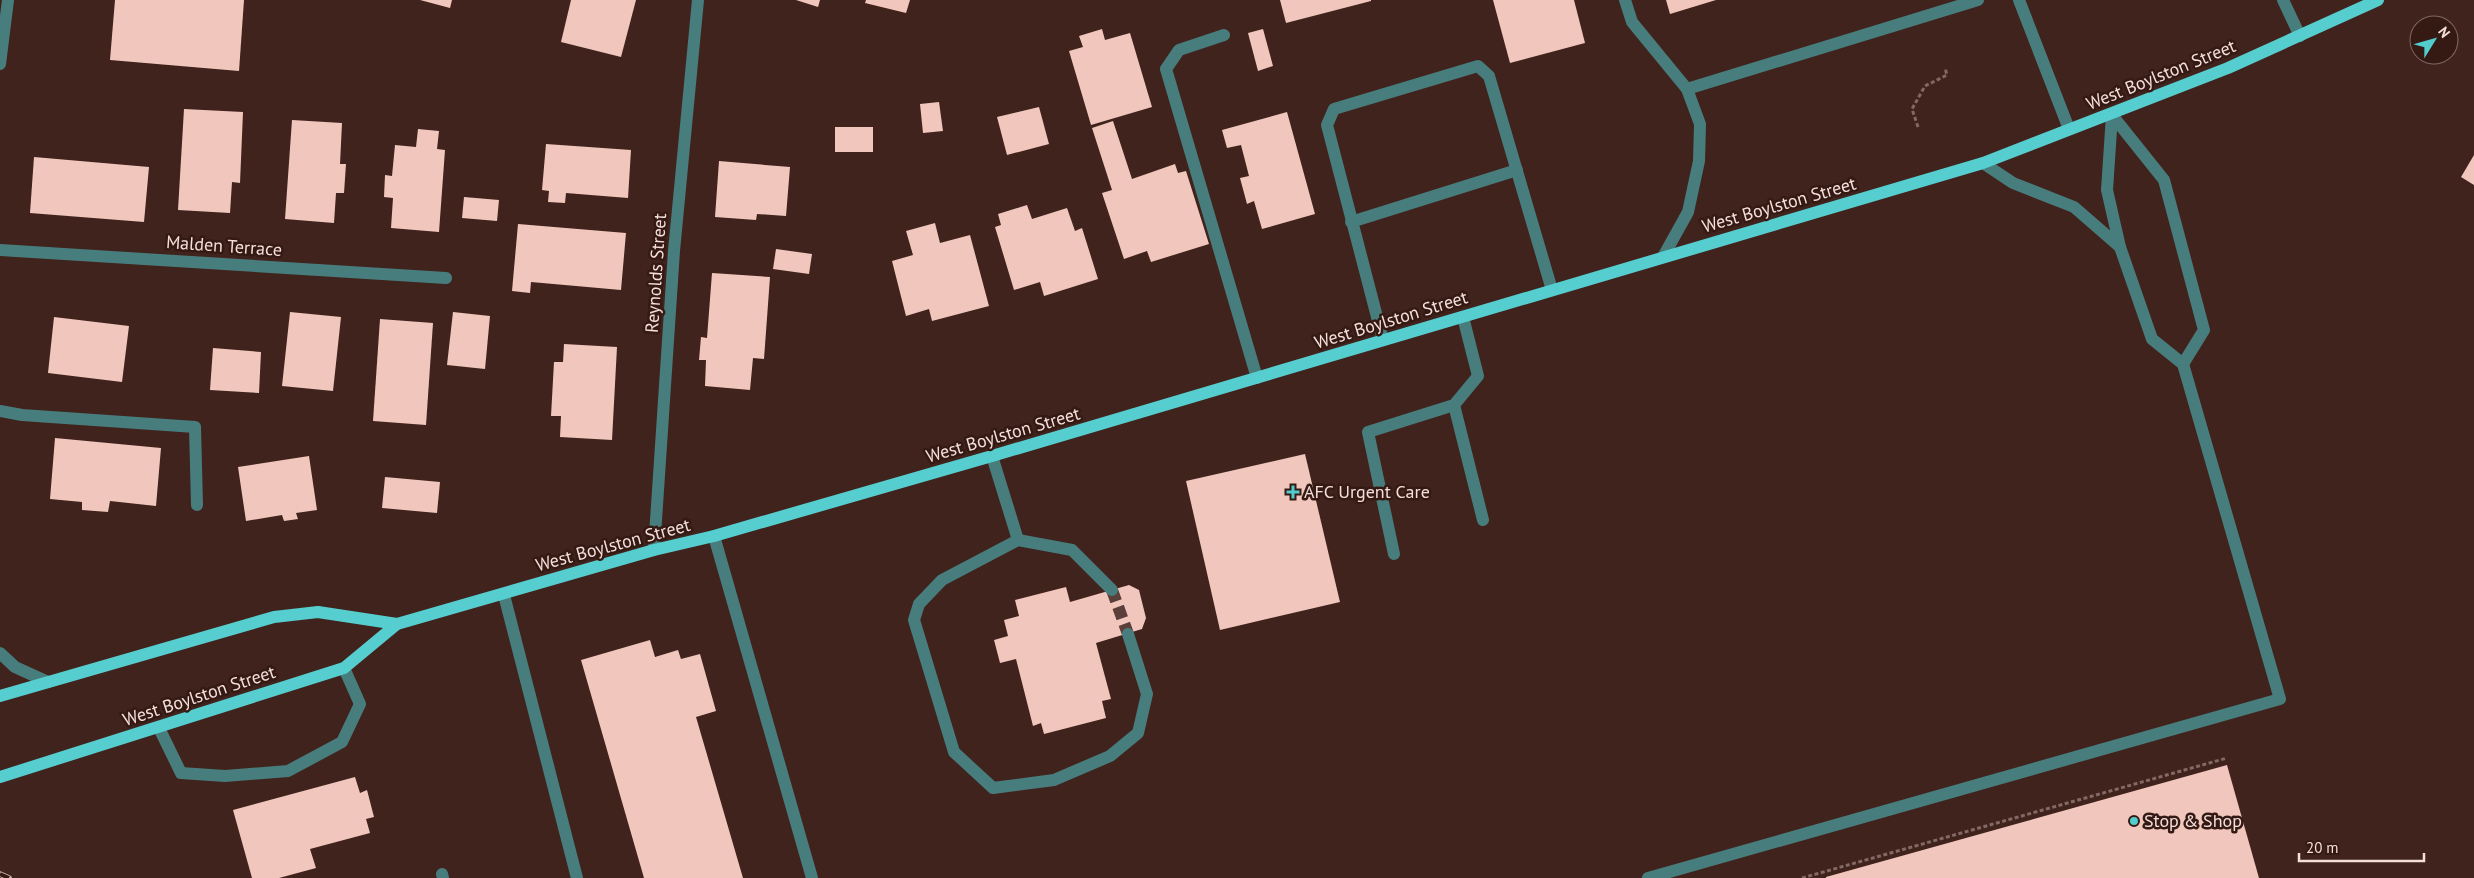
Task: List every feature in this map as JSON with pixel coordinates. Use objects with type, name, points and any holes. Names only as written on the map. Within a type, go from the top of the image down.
[{"type":"main road","name":"West Boylston Street","points":[[0,777],[344,668],[397,624],[992,456],[1983,163],[2069,129],[2112,115],[2228,68],[2378,0]]},
{"type":"main road","name":"West Boylston Street","points":[[0,696],[274,617],[318,612],[397,624]]},
{"type":"street","points":[[0,64],[2,33],[8,0]]},
{"type":"street","name":"Reynolds Street","points":[[654,550],[674,250],[698,0]]},
{"type":"street","points":[[1624,0],[1632,22],[1687,89],[1700,124],[1699,161],[1688,212],[1663,257]]},
{"type":"street","points":[[1687,89],[1978,0]]},
{"type":"street","points":[[2019,0],[2069,129]]},
{"type":"street","points":[[2283,0],[2300,36]]},
{"type":"street","points":[[1224,36],[1179,50],[1166,69],[1257,378]]},
{"type":"street","points":[[1383,340],[1327,125],[1334,109],[1478,66],[1489,76],[1552,290]]},
{"type":"street","points":[[1648,878],[2280,699],[2183,364],[2152,338],[2120,247],[2107,190],[2112,115]]},
{"type":"street","points":[[2112,115],[2164,180],[2204,330],[2183,364]]},
{"type":"street","points":[[1983,163],[2014,183],[2074,207],[2120,247]]},
{"type":"street","points":[[1352,222],[1517,170]]},
{"type":"street","name":"Malden Terrace","points":[[0,250],[446,278]]},
{"type":"street","points":[[1394,554],[1368,432],[1454,405],[1478,376],[1463,317]]},
{"type":"street","points":[[1454,405],[1483,520]]},
{"type":"street","points":[[0,411],[22,415],[195,427],[197,505]]},
{"type":"street","points":[[992,456],[1018,540]]},
{"type":"street","points":[[714,536],[812,878]]},
{"type":"street","points":[[1112,590],[1072,550],[1018,540],[942,580],[919,604],[914,620],[954,752],[993,788],[1054,780],[1110,756],[1138,733],[1147,694],[1128,634]]},
{"type":"street","points":[[504,594],[577,878]]},
{"type":"street","points":[[0,653],[15,667],[48,682]]},
{"type":"street","points":[[159,728],[181,773],[225,776],[288,772],[342,742],[360,704],[344,668]]},
{"type":"path","points":[[1918,127],[1912,109],[1925,86],[1947,75],[1945,68]]},
{"type":"path","points":[[1802,878],[2226,758]]},
{"type":"building","points":[[115,0],[244,0],[239,71],[110,60]]},
{"type":"building","points":[[420,0],[452,0],[450,8]]},
{"type":"building","points":[[571,0],[636,0],[621,57],[561,42]]},
{"type":"building","points":[[796,0],[820,0],[818,7]]},
{"type":"building","points":[[866,0],[910,0],[906,13],[865,3]]},
{"type":"building","points":[[1280,0],[1371,0],[1371,1],[1286,23]]},
{"type":"building","points":[[1493,0],[1574,0],[1585,43],[1510,63]]},
{"type":"building","points":[[1666,0],[1716,0],[1670,14]]},
{"type":"building","points":[[1102,29],[1105,40],[1130,33],[1152,107],[1091,125],[1069,51],[1083,47],[1079,36]]},
{"type":"building","points":[[1263,29],[1273,66],[1258,71],[1248,33]]},
{"type":"building","points":[[939,102],[943,131],[923,133],[920,104]]},
{"type":"building","points":[[1039,107],[1049,144],[1007,155],[997,117]]},
{"type":"building","points":[[184,109],[243,112],[240,183],[232,182],[230,213],[178,210]]},
{"type":"building","points":[[1287,112],[1315,214],[1262,229],[1254,201],[1247,204],[1240,178],[1249,176],[1241,145],[1227,148],[1222,130]]},
{"type":"building","points":[[292,120],[342,123],[340,164],[346,164],[344,193],[336,193],[334,223],[285,219]]},
{"type":"building","points":[[1113,121],[1132,179],[1175,164],[1178,173],[1186,171],[1209,244],[1151,262],[1147,251],[1124,259],[1102,193],[1112,190],[1092,128]]},
{"type":"building","points":[[835,127],[873,127],[873,152],[835,152]]},
{"type":"building","points":[[418,129],[439,131],[437,149],[445,150],[439,232],[391,228],[393,198],[384,197],[385,175],[392,176],[395,145],[416,147]]},
{"type":"building","points":[[546,144],[631,150],[628,198],[566,193],[565,203],[548,202],[549,191],[542,190]]},
{"type":"building","points":[[2474,155],[2474,185],[2461,177]]},
{"type":"building","points":[[34,157],[149,167],[144,222],[30,213]]},
{"type":"building","points":[[719,161],[790,167],[786,216],[757,214],[756,220],[715,217]]},
{"type":"building","points":[[464,197],[499,200],[497,221],[462,218]]},
{"type":"building","points":[[1027,205],[1032,219],[1067,208],[1075,231],[1082,228],[1098,279],[1044,296],[1040,282],[1014,290],[995,227],[1001,225],[998,214]]},
{"type":"building","points":[[935,223],[940,243],[970,235],[989,306],[932,321],[929,309],[906,316],[892,261],[913,255],[906,231]]},
{"type":"building","points":[[518,224],[626,233],[621,290],[531,282],[530,293],[512,291]]},
{"type":"building","points":[[776,249],[812,254],[809,274],[773,269]]},
{"type":"building","points":[[712,273],[770,277],[764,359],[753,358],[750,390],[705,386],[706,360],[699,360],[701,337],[707,338]]},
{"type":"building","points":[[290,312],[341,317],[333,391],[282,386]]},
{"type":"building","points":[[453,312],[490,316],[485,369],[447,365]]},
{"type":"building","points":[[54,317],[129,326],[122,382],[48,373]]},
{"type":"building","points":[[380,319],[433,323],[426,425],[373,421]]},
{"type":"building","points":[[564,344],[617,347],[612,440],[560,437],[561,416],[551,416],[554,362],[563,362]]},
{"type":"building","points":[[213,348],[261,352],[259,393],[210,390]]},
{"type":"building","points":[[55,438],[161,448],[156,506],[110,501],[108,512],[82,510],[82,502],[50,499]]},
{"type":"building","points":[[1305,454],[1340,602],[1220,630],[1186,481]]},
{"type":"building","points":[[309,456],[317,510],[296,513],[298,519],[284,521],[282,515],[246,521],[238,467]]},
{"type":"building","points":[[385,477],[440,482],[437,513],[382,508]]},
{"type":"building","points":[[1129,585],[1139,590],[1146,618],[1142,629],[1096,643],[1111,699],[1102,701],[1106,718],[1044,734],[1041,723],[1033,726],[1016,659],[1000,663],[994,640],[1008,636],[1004,620],[1019,616],[1015,600],[1066,587],[1070,602]]},
{"type":"building","points":[[650,640],[655,657],[678,650],[681,659],[700,654],[716,711],[696,717],[743,878],[644,878],[581,660]]},
{"type":"building","name":"Stop & Shop","points":[[2227,765],[2259,878],[1826,878],[1826,877]]},
{"type":"building","points":[[355,777],[360,793],[367,790],[374,817],[366,819],[370,833],[310,849],[316,868],[279,878],[252,878],[233,810]]},
{"type":"tunnel","points":[[1112,590],[1128,634]]},
{"type":"railway","points":[[0,874],[9,878]]},
{"type":"place","name":"AFC Urgent Care","points":[[1293,492]]},
{"type":"place","name":"Stop & Shop","points":[[2134,821]]}]
